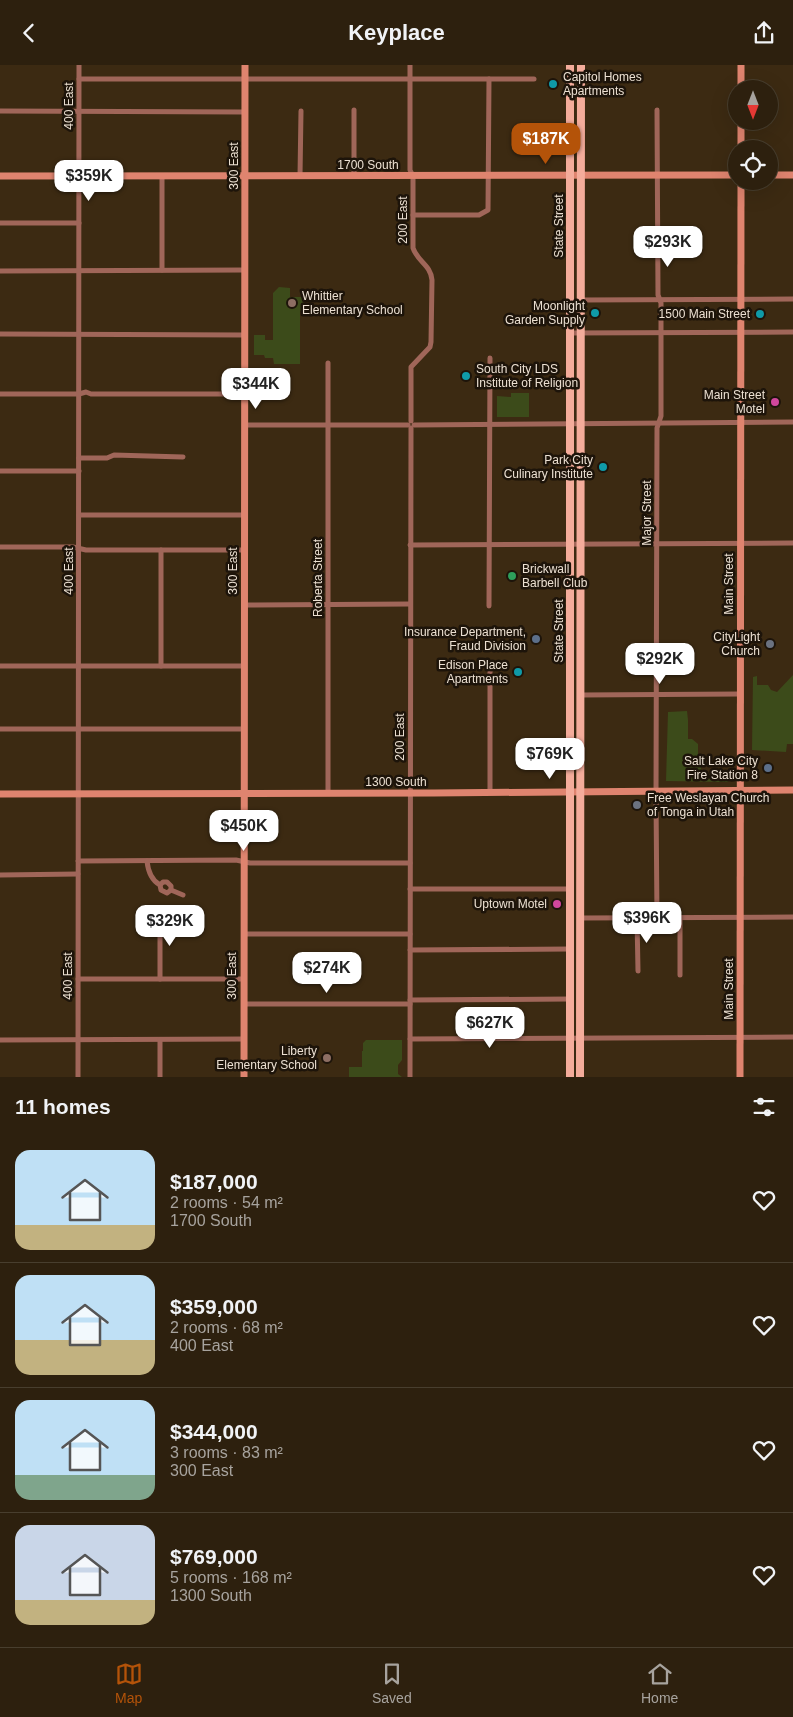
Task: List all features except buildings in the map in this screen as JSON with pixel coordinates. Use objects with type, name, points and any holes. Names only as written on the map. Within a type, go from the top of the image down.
[{"type":"main road","name":"State Street","points":[[570,65],[570,1077]]},
{"type":"main road","name":"State Street","points":[[580,65],[580,1077]]},
{"type":"main road","points":[[570,904],[580,918]]},
{"type":"main road","points":[[570,949],[575,955],[580,970]]},
{"type":"street","name":"400 East","points":[[78,1077],[80,729],[79,65]]},
{"type":"street","name":"300 East","points":[[244,1077],[245,65]]},
{"type":"street","name":"200 East","points":[[410,65],[410,170],[413,176],[413,249],[414,253],[427,266],[431,274],[430,347],[411,367],[410,1077]]},
{"type":"street","points":[[741,65],[741,80]]},
{"type":"street","points":[[79,79],[534,79]]},
{"type":"street","points":[[413,215],[479,215],[486,212],[489,208],[489,79]]},
{"type":"street","points":[[354,110],[354,176]]},
{"type":"street","name":"Major Street","points":[[657,110],[658,295],[661,303],[661,416],[658,428],[657,543],[657,918]]},
{"type":"street","points":[[0,111],[245,112]]},
{"type":"street","points":[[300,176],[301,111]]},
{"type":"street","name":"1700 South","points":[[0,176],[728,175]]},
{"type":"street","points":[[778,175],[793,175]]},
{"type":"street","points":[[162,176],[162,270]]},
{"type":"street","name":"Main Street","points":[[740,1077],[741,190]]},
{"type":"street","points":[[0,223],[79,223]]},
{"type":"street","points":[[0,271],[245,270]]},
{"type":"street","points":[[580,300],[793,299]]},
{"type":"street","points":[[570,333],[793,333]]},
{"type":"street","points":[[0,334],[245,335]]},
{"type":"street","points":[[490,358],[490,606]]},
{"type":"street","name":"Roberta Street","points":[[328,363],[328,793]]},
{"type":"street","points":[[0,394],[79,394],[86,392],[91,395],[245,395]]},
{"type":"street","points":[[245,425],[793,422]]},
{"type":"street","points":[[79,457],[107,458],[114,455],[182,457]]},
{"type":"street","points":[[0,471],[79,471]]},
{"type":"street","points":[[79,515],[245,515]]},
{"type":"street","points":[[410,545],[793,543]]},
{"type":"street","points":[[0,547],[73,547],[86,550],[244,550]]},
{"type":"street","points":[[161,550],[161,666]]},
{"type":"street","points":[[244,605],[410,604]]},
{"type":"street","points":[[0,666],[244,666]]},
{"type":"street","points":[[490,667],[490,791]]},
{"type":"street","points":[[580,695],[740,695]]},
{"type":"street","points":[[0,729],[244,729]]},
{"type":"street","name":"1300 South","points":[[0,793],[410,793],[793,790]]},
{"type":"street","points":[[78,861],[410,863]]},
{"type":"street","points":[[147,861],[152,879],[160,885],[160,890],[163,893],[171,890],[183,895]]},
{"type":"street","points":[[0,875],[78,875]]},
{"type":"street","points":[[410,889],[570,889]]},
{"type":"street","points":[[160,915],[160,979]]},
{"type":"street","points":[[580,918],[793,917]]},
{"type":"street","points":[[637,918],[638,971]]},
{"type":"street","points":[[680,918],[680,975]]},
{"type":"street","points":[[244,934],[410,933]]},
{"type":"street","points":[[410,950],[570,949]]},
{"type":"street","points":[[78,979],[244,979]]},
{"type":"street","points":[[244,1004],[570,999]]},
{"type":"street","points":[[410,1039],[793,1037]]},
{"type":"street","points":[[160,1039],[160,1077]]},
{"type":"street","points":[[0,1040],[244,1039]]},
{"type":"green space","points":[[279,287],[290,288],[290,297],[304,297],[304,310],[300,311],[300,364],[274,364],[273,358],[265,358],[264,355],[254,355],[254,335],[265,335],[265,340],[273,340],[273,293]]},
{"type":"green space","points":[[511,393],[529,393],[529,417],[497,417],[497,396],[511,397]]},
{"type":"green space","points":[[793,675],[793,744],[787,744],[786,752],[752,750],[753,677],[757,676],[757,685],[768,685],[771,690],[777,692]]},
{"type":"green space","points":[[687,711],[688,739],[692,739],[698,744],[701,779],[726,779],[728,777],[728,782],[666,781],[668,712]]},
{"type":"green space","points":[[366,1040],[402,1040],[402,1060],[398,1065],[398,1074],[402,1077],[349,1077],[349,1067],[362,1067],[363,1043]]},
{"type":"place","name":"Capitol Homes Apartments","points":[[553,84]]},
{"type":"place","name":"Whittier Elementary School","points":[[292,303]]},
{"type":"place","name":"Moonlight Garden Supply","points":[[595,313]]},
{"type":"place","name":"1500 Main Street","points":[[760,314]]},
{"type":"place","name":"South City LDS Institute of Religion","points":[[466,376]]},
{"type":"place","name":"Main Street Motel","points":[[775,402]]},
{"type":"place","name":"Park City Culinary Institute","points":[[603,467]]},
{"type":"place","name":"Brickwall Barbell Club","points":[[512,576]]},
{"type":"place","name":"Insurance Department, Fraud Division","points":[[536,639]]},
{"type":"place","name":"CityLight Church","points":[[770,644]]},
{"type":"place","name":"Edison Place Apartments","points":[[518,672]]},
{"type":"place","name":"Salt Lake City Fire Station 8","points":[[768,768]]},
{"type":"place","name":"Free Weslayan Church of Tonga in Utah","points":[[637,805]]},
{"type":"place","name":"Uptown Motel","points":[[557,904]]},
{"type":"place","name":"Liberty Elementary School","points":[[327,1058]]}]
